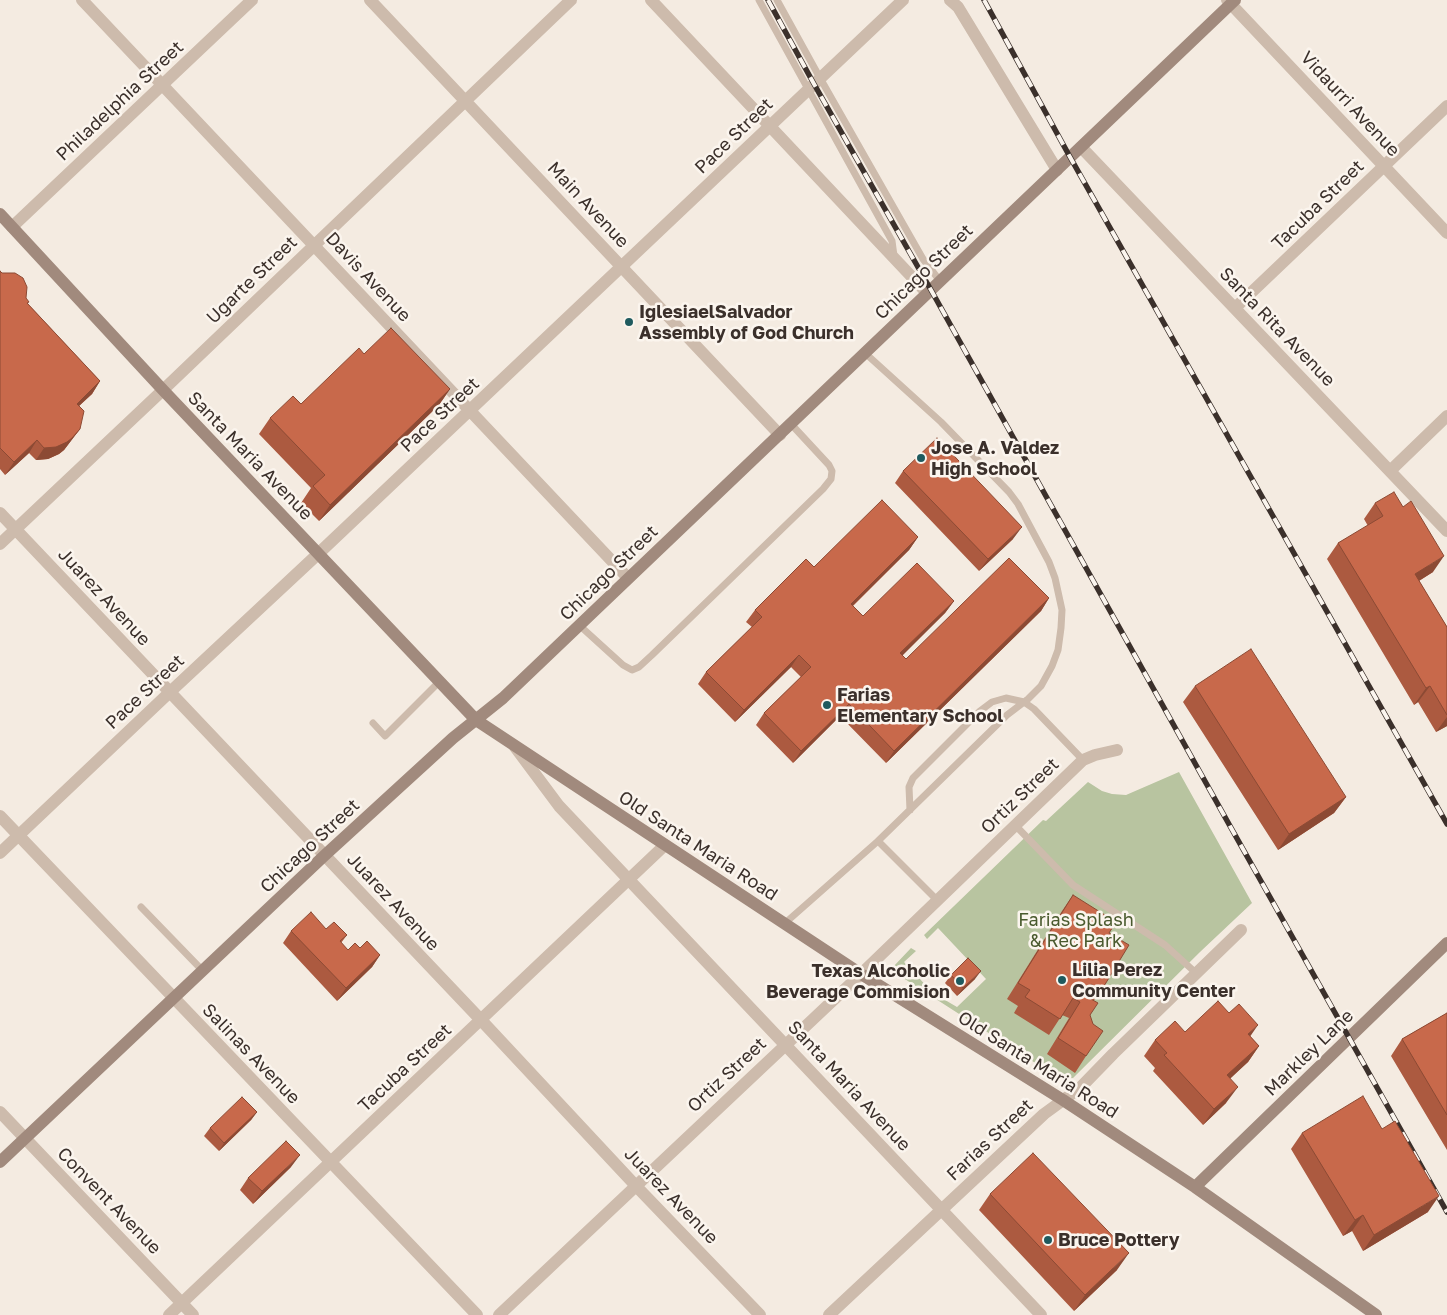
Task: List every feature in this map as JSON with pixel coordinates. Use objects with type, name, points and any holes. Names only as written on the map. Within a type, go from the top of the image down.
[{"type":"street","name":"Davis Avenue","points":[[82,0],[628,578]]},
{"type":"street","name":"Philadelphia Street","points":[[12,227],[252,0]]},
{"type":"street","name":"Main Avenue","points":[[370,0],[780,434]]},
{"type":"street","name":"Ugarte Street","points":[[0,544],[571,0]]},
{"type":"street","points":[[651,0],[927,293]]},
{"type":"street","name":"Pace Street","points":[[0,853],[903,0]]},
{"type":"street","name":"Chicago Street","points":[[0,1162],[325,855],[453,738],[503,698],[1057,170],[1231,1]]},
{"type":"street","name":"Vidaurri Avenue","points":[[1231,1],[1447,233]]},
{"type":"street","points":[[954,2],[1057,170]]},
{"type":"street","name":"Tacuba Street","points":[[1235,308],[1447,106]]},
{"type":"street","name":"Santa Rita Avenue","points":[[1081,147],[1447,531]]},
{"type":"street","name":"Santa Maria Avenue","points":[[0,214],[163,390],[476,720]]},
{"type":"street","points":[[1390,471],[1447,416]]},
{"type":"street","name":"Juarez Avenue","points":[[0,513],[760,1315]]},
{"type":"street","name":"Old Santa Maria Road","points":[[476,720],[784,924],[1063,1100],[1195,1187],[1376,1315]]},
{"type":"street","name":"Santa Maria Avenue","points":[[514,745],[559,806],[1041,1315]]},
{"type":"street","name":"Ortiz Street","points":[[499,1315],[861,974],[1083,760],[1117,750]]},
{"type":"street","name":"Salinas Avenue","points":[[0,816],[477,1315]]},
{"type":"street","name":"Tacuba Street","points":[[169,1315],[665,846]]},
{"type":"street","name":"Farias Street","points":[[829,1315],[1044,1114],[1081,1087],[1241,930]]},
{"type":"street","name":"Markley Lane","points":[[1195,1187],[1447,943]]},
{"type":"street","name":"Convent Avenue","points":[[0,1112],[193,1315]]},
{"type":"lane","points":[[759,0],[892,241],[894,259]]},
{"type":"lane","points":[[777,0],[923,259],[940,281]]},
{"type":"lane","points":[[784,924],[878,841],[1007,715],[1042,686],[1058,650],[1062,610],[1055,578],[1049,562],[1018,504],[1009,492],[941,422],[865,353]]},
{"type":"lane","points":[[580,625],[623,665],[632,670],[639,668],[652,656],[831,479],[832,471],[829,465],[791,424]]},
{"type":"lane","points":[[373,723],[385,736],[440,681]]},
{"type":"lane","points":[[910,810],[908,795],[913,778],[992,702],[1006,698],[1024,702],[1034,709],[1083,760]]},
{"type":"lane","points":[[1015,825],[1073,885],[1165,945],[1196,973]]},
{"type":"lane","points":[[878,841],[937,900]]},
{"type":"lane","points":[[141,907],[203,971]]},
{"type":"green space","name":"Farias Splash & Rec Park","points":[[1179,772],[1252,903],[1073,1078],[1057,1077],[897,974],[893,967],[911,948],[916,951],[904,962],[933,993],[957,1007],[986,979],[938,928],[927,939],[924,935],[1043,820],[1046,821],[1088,782],[1102,791],[1126,795]]},
{"type":"building","points":[[0,271],[2,273],[15,273],[23,278],[27,287],[26,298],[29,302],[27,303],[100,381],[77,404],[84,411],[80,429],[72,438],[56,447],[44,448],[37,440],[14,462],[0,448]]},
{"type":"building","points":[[391,328],[450,389],[330,505],[313,486],[325,475],[270,418],[293,396],[301,404],[359,348],[364,354]]},
{"type":"building","points":[[937,438],[1022,527],[988,559],[903,471]]},
{"type":"building","points":[[1394,492],[1403,507],[1411,501],[1444,556],[1415,574],[1447,627],[1447,715],[1430,686],[1426,688],[1338,543],[1383,516],[1375,503]]},
{"type":"building","points":[[882,500],[918,537],[851,604],[863,616],[917,563],[954,601],[900,653],[906,659],[1009,558],[1049,598],[894,751],[849,704],[801,751],[764,713],[811,667],[799,655],[744,710],[706,672],[762,617],[755,610],[806,559],[814,567]]},
{"type":"building","points":[[1251,649],[1346,797],[1289,834],[1195,686]]},
{"type":"building","name":"Lilia Perez Community Center","points":[[1073,895],[1116,922],[1109,933],[1129,945],[1101,991],[1091,984],[1084,995],[1098,1003],[1090,1015],[1093,1024],[1103,1031],[1086,1056],[1058,1038],[1080,1002],[1073,998],[1060,1019],[1025,997],[1030,990],[1018,983]]},
{"type":"building","points":[[311,912],[326,929],[334,922],[347,935],[340,941],[348,950],[355,943],[360,948],[367,941],[380,955],[346,988],[291,931]]},
{"type":"building","points":[[968,958],[981,971],[963,988],[951,975]]},
{"type":"building","points":[[1218,1001],[1229,1013],[1239,1004],[1258,1025],[1248,1034],[1259,1046],[1227,1075],[1238,1087],[1214,1109],[1164,1055],[1167,1053],[1155,1040],[1175,1021],[1185,1032]]},
{"type":"building","points":[[1447,1013],[1447,1115],[1402,1039]]},
{"type":"building","points":[[1363,1096],[1382,1129],[1395,1121],[1439,1196],[1374,1235],[1363,1215],[1355,1220],[1302,1133]]},
{"type":"building","points":[[242,1097],[257,1112],[224,1143],[210,1128]]},
{"type":"building","points":[[286,1141],[300,1155],[262,1191],[248,1178]]},
{"type":"building","name":"Bruce Pottery","points":[[1033,1153],[1129,1253],[1085,1295],[990,1194]]},
{"type":"railway","points":[[768,0],[1447,1212]]},
{"type":"railway","points":[[984,0],[1070,157],[1447,824]]},
{"type":"place","name":"IglesiaelSalvador Assembly of God Church","points":[[629,322]]},
{"type":"place","name":"Jose A. Valdez High School","points":[[921,458]]},
{"type":"place","name":"Farias Elementary School","points":[[827,705]]},
{"type":"place","name":"Lilia Perez Community Center","points":[[1062,980]]},
{"type":"place","name":"Texas Alcoholic Beverage Commision","points":[[960,981]]},
{"type":"place","name":"Bruce Pottery","points":[[1048,1240]]}]
